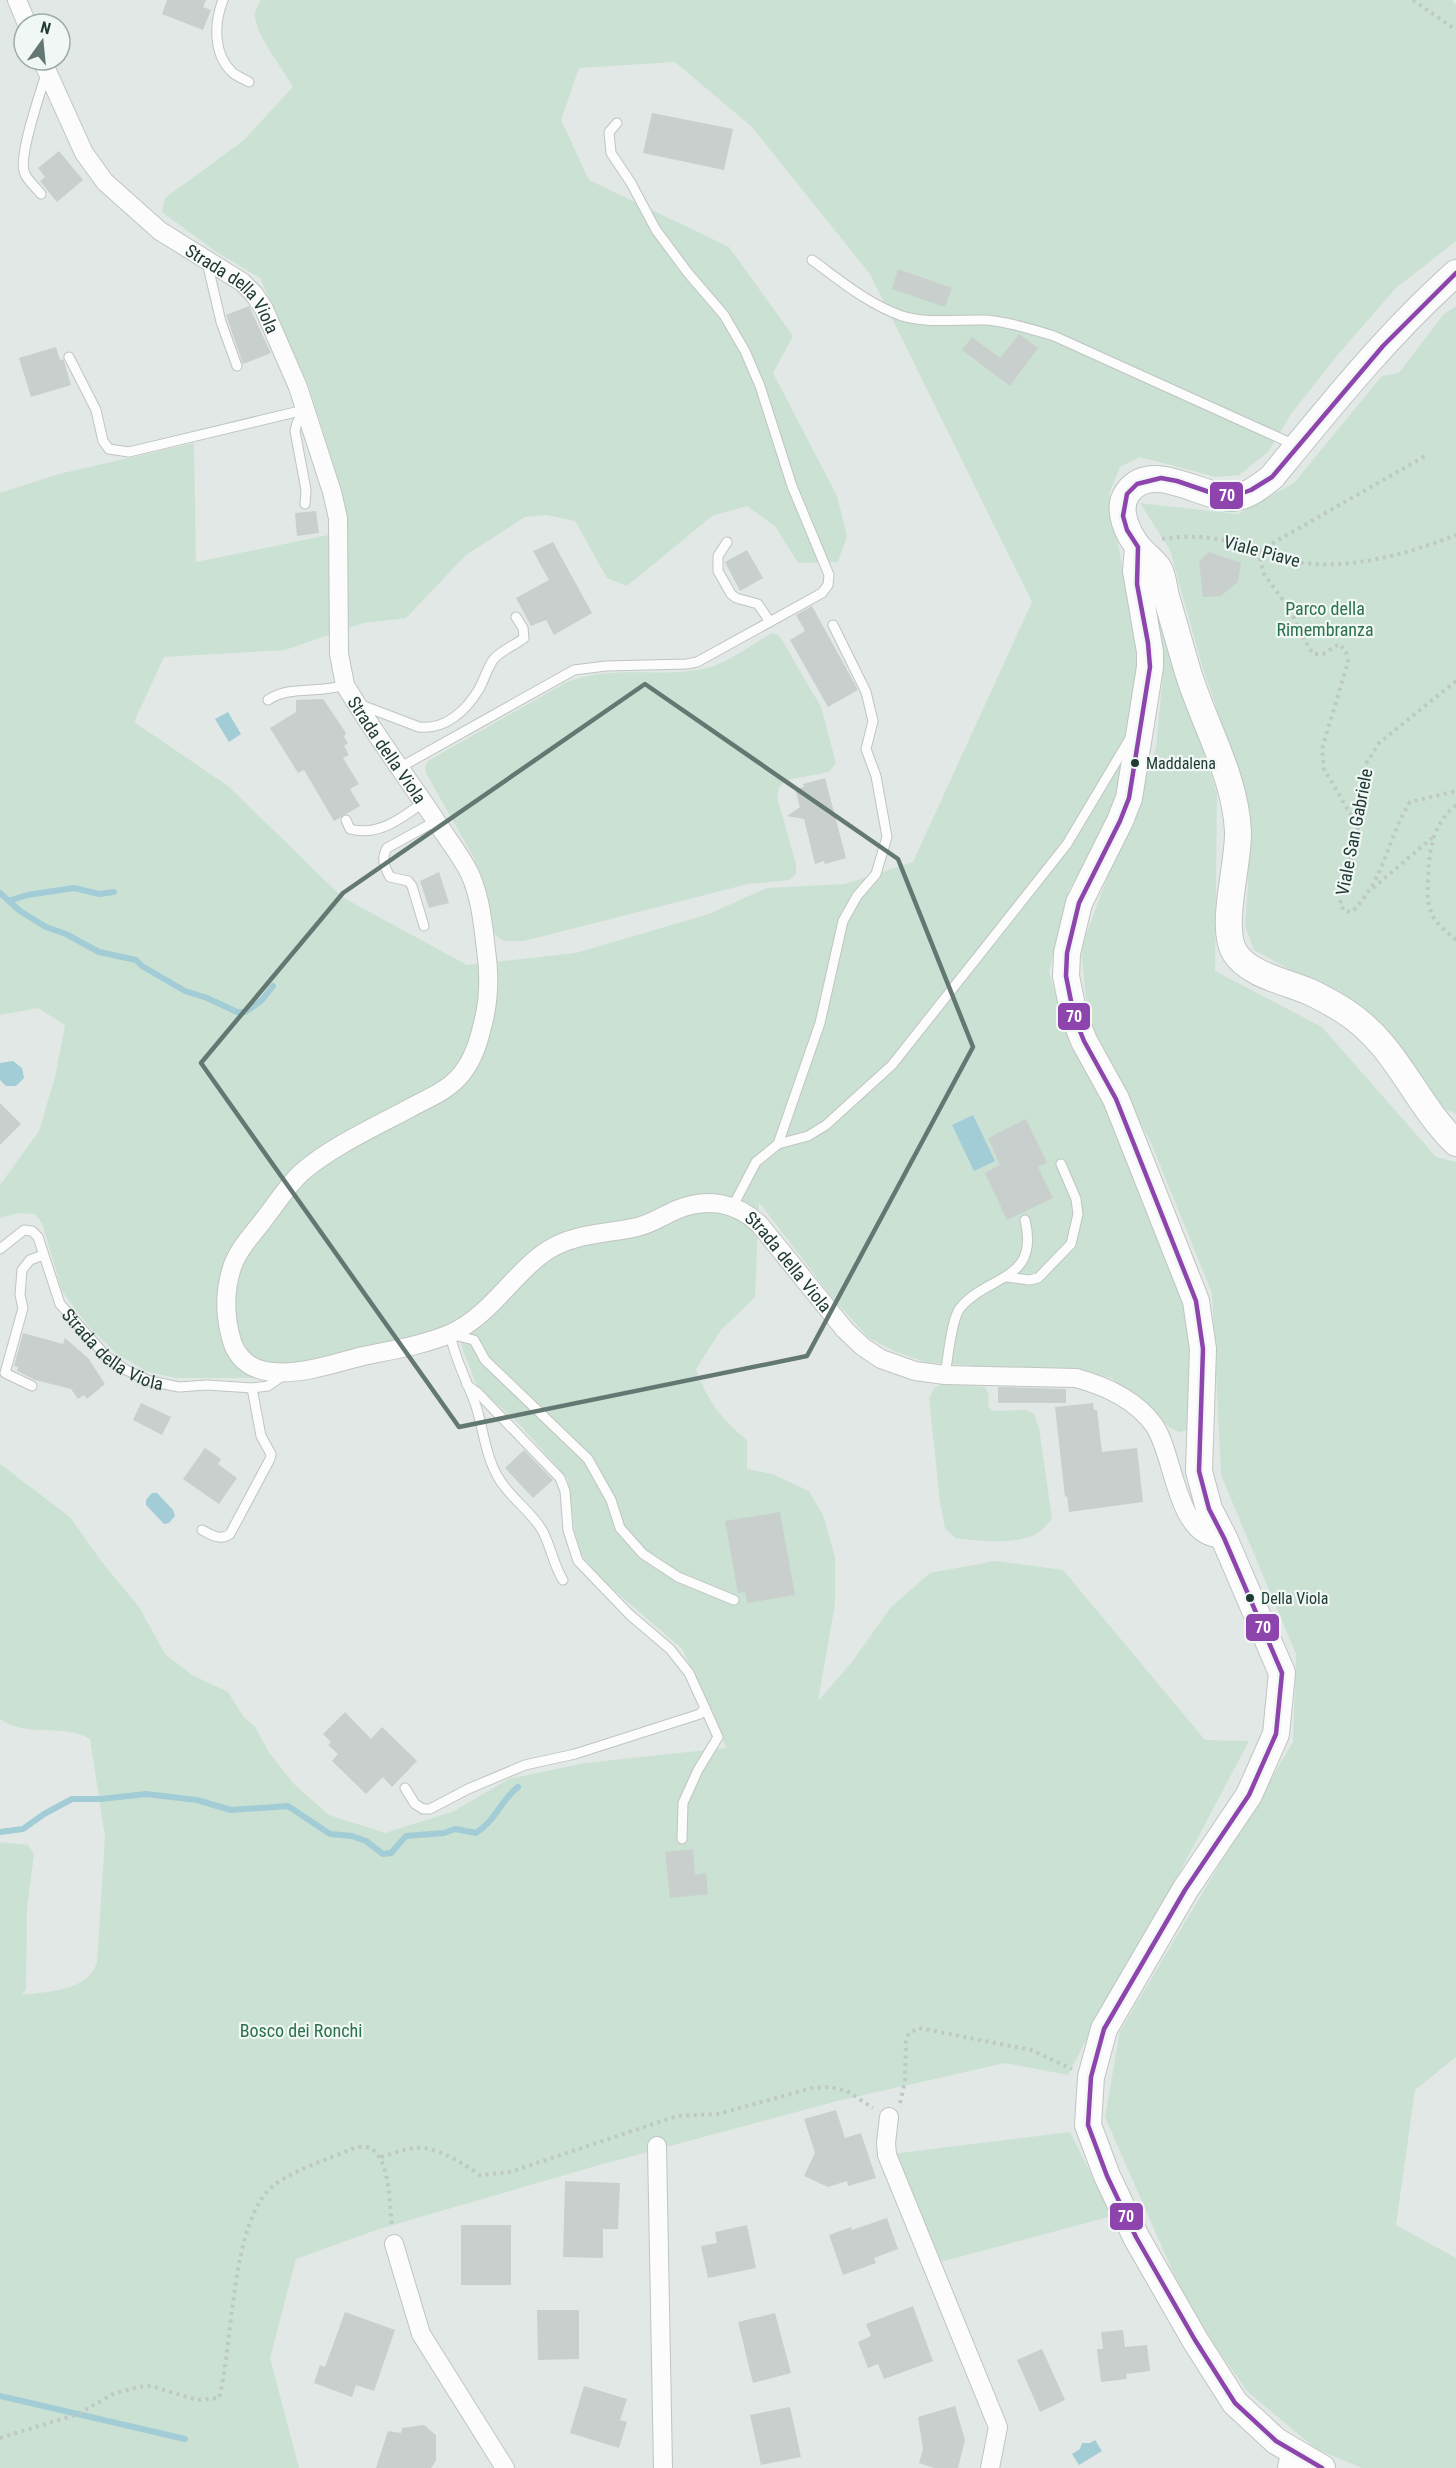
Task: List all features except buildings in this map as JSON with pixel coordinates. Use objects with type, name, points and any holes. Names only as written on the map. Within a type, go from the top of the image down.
[{"type":"street","name":"Strada della Viola","points":[[47,72],[84,153],[105,182],[160,231],[242,282],[255,294],[280,342],[298,387],[332,492],[338,518],[339,654],[345,686],[460,856],[478,894],[489,969],[488,1004],[479,1041],[461,1076],[445,1089],[359,1135],[302,1173],[244,1245],[233,1262],[227,1284],[226,1305],[233,1351],[243,1362],[259,1370],[287,1373],[450,1334],[470,1323],[549,1250],[584,1236],[645,1225],[677,1209],[719,1203],[733,1206],[749,1215],[760,1225],[845,1330],[863,1347],[881,1359],[898,1367],[945,1375],[1076,1378],[1096,1383],[1121,1395],[1141,1410],[1154,1425],[1164,1442],[1189,1519],[1199,1531],[1212,1539],[1224,1538]]},
{"type":"street","points":[[1456,273],[1425,301],[1353,377],[1272,477],[1259,488],[1231,498],[1174,482],[1152,479],[1140,482],[1128,492],[1123,504],[1123,518],[1127,529],[1138,548],[1159,569],[1194,693],[1229,783],[1234,803],[1238,853],[1228,924],[1230,941],[1235,954],[1246,964],[1261,972],[1313,993],[1344,1010],[1369,1030],[1386,1047],[1430,1111],[1456,1143]]},
{"type":"street","points":[[1138,548],[1136,571],[1150,652],[1129,798],[1079,903],[1067,953],[1066,976],[1074,1016],[1084,1041],[1121,1109],[1196,1301],[1203,1349],[1199,1472],[1209,1509],[1224,1538],[1282,1673],[1276,1734],[1249,1795],[1185,1890],[1104,2029],[1091,2077],[1088,2125],[1107,2176],[1136,2237],[1195,2340],[1235,2403],[1289,2460],[1322,2468]]},
{"type":"street","points":[[890,2117],[886,2143],[887,2155],[998,2427],[990,2468]]},
{"type":"street","points":[[657,2146],[663,2468]]},
{"type":"street","points":[[394,2244],[421,2334],[505,2468]]},
{"type":"lane","points":[[223,0],[219,10],[216,42],[232,72],[249,82]]},
{"type":"lane","points":[[41,194],[25,174],[23,167],[43,72]]},
{"type":"lane","points":[[399,768],[574,670],[606,666],[697,662],[822,593],[828,585],[829,575],[792,486],[760,386],[745,351],[724,315],[688,273],[656,230],[631,183],[611,153],[609,132],[618,123]]},
{"type":"lane","points":[[206,260],[221,322],[237,366]]},
{"type":"lane","points":[[812,260],[865,299],[904,316],[935,320],[987,320],[1020,326],[1054,336],[1298,446]]},
{"type":"lane","points":[[69,357],[96,410],[103,441],[109,449],[120,452],[182,440],[304,410]]},
{"type":"lane","points":[[304,410],[297,423],[296,431],[306,490],[305,504]]},
{"type":"lane","points":[[727,542],[718,556],[718,571],[731,594],[736,598],[758,604],[770,622]]},
{"type":"lane","points":[[356,703],[419,727],[429,728],[441,725],[453,718],[469,703],[500,652],[524,638],[523,628],[516,617]]},
{"type":"lane","points":[[778,1144],[820,1023],[843,921],[857,896],[876,874],[887,837],[876,776],[866,749],[873,721],[866,692],[833,625]]},
{"type":"lane","points":[[268,700],[278,693],[312,692],[345,686]]},
{"type":"lane","points":[[733,1206],[756,1162],[778,1144],[808,1136],[826,1125],[892,1065],[1067,844],[1142,720]]},
{"type":"lane","points":[[346,820],[350,829],[363,832],[384,828],[424,802]]},
{"type":"lane","points":[[424,926],[412,886],[408,881],[390,877],[384,865],[383,855],[387,848],[436,822]]},
{"type":"lane","points":[[1007,1277],[1029,1280],[1038,1278],[1071,1244],[1078,1214],[1076,1199],[1061,1164]]},
{"type":"lane","points":[[945,1375],[959,1309],[968,1300],[1007,1277],[1024,1258],[1028,1243],[1025,1220]]},
{"type":"lane","name":"Strada della Viola","points":[[0,1249],[24,1230],[32,1231],[38,1237],[60,1304],[106,1356],[126,1370],[150,1381],[179,1387],[207,1385],[252,1388],[268,1386],[287,1373]]},
{"type":"lane","points":[[32,1386],[5,1373],[23,1308],[20,1295],[22,1270],[30,1260],[43,1255]]},
{"type":"lane","points":[[563,1580],[555,1566],[541,1528],[497,1476],[474,1402],[454,1354],[450,1334],[474,1340],[485,1360],[588,1459],[611,1500],[620,1528],[643,1554],[678,1577],[734,1600]]},
{"type":"lane","points":[[467,1385],[478,1393],[560,1478],[565,1491],[568,1530],[578,1561],[630,1615],[670,1649],[689,1673],[718,1737],[698,1770],[683,1803],[682,1839]]},
{"type":"lane","points":[[202,1530],[216,1537],[224,1538],[230,1534],[270,1459],[271,1454],[261,1436],[252,1388]]},
{"type":"lane","points":[[405,1788],[415,1804],[423,1809],[430,1809],[468,1789],[525,1765],[575,1754],[700,1714],[705,1708]]},
{"type":"path","points":[[1413,0],[1456,30]]},
{"type":"path","points":[[1359,828],[1324,769],[1322,749],[1348,662],[1346,651],[1339,644],[1323,654],[1313,654],[1300,633],[1291,611],[1264,574],[1258,551],[1427,455]]},
{"type":"path","name":"Viale Piave","points":[[1138,548],[1156,539],[1184,536],[1216,538],[1286,560],[1325,564],[1364,560],[1424,548],[1456,535]]},
{"type":"path","name":"Viale San Gabriele","points":[[1456,681],[1379,743],[1364,767],[1359,828],[1340,903],[1344,911],[1352,912],[1371,890],[1390,848],[1398,822],[1410,802],[1456,791]]},
{"type":"path","points":[[1456,804],[1443,817],[1432,838],[1429,851],[1427,899],[1435,920],[1456,940]]},
{"type":"path","points":[[1371,890],[1432,838]]},
{"type":"path","points":[[381,2157],[422,2148],[455,2158],[480,2175],[510,2172],[677,2116],[718,2114],[812,2088],[830,2087],[847,2091],[883,2115],[890,2117],[897,2112],[905,2081],[906,2041],[909,2033],[919,2028],[1031,2050],[1091,2077]]},
{"type":"path","points":[[0,2438],[78,2414],[113,2394],[138,2387],[151,2386],[197,2400],[219,2398],[226,2373],[241,2250],[251,2216],[260,2199],[274,2185],[357,2147],[374,2150],[381,2157],[386,2176],[394,2244]]},
{"type":"highlighted area","points":[[645,684],[898,859],[973,1047],[807,1356],[459,1427],[201,1063],[343,893]]},
{"type":"green space","name":"Bosco dei Ronchi","points":[[260,0],[1452,0],[1456,5],[1456,241],[1396,288],[1340,352],[1291,414],[1269,451],[1239,475],[1216,477],[1140,457],[1120,467],[1109,494],[1138,652],[1123,784],[1099,843],[1069,889],[1049,972],[1071,1048],[1085,1061],[1104,1095],[1189,1312],[1193,1344],[1190,1430],[1179,1432],[1169,1427],[1147,1403],[1111,1378],[1070,1368],[975,1366],[925,1362],[894,1351],[869,1338],[834,1300],[759,1202],[755,1297],[721,1330],[696,1369],[716,1408],[747,1440],[747,1469],[772,1474],[809,1491],[823,1515],[835,1557],[835,1604],[818,1701],[852,1662],[891,1607],[930,1573],[995,1561],[1063,1570],[1205,1740],[1249,1741],[1169,1892],[1106,2001],[1068,2075],[1005,2063],[837,2101],[599,2165],[379,2229],[296,2259],[270,2358],[299,2468],[0,2468],[0,1842],[28,1845],[34,1855],[27,1907],[26,1989],[22,1995],[55,1991],[76,1985],[92,1973],[97,1963],[105,1837],[90,1739],[68,1732],[22,1728],[0,1719],[0,1464],[70,1517],[101,1561],[139,1607],[165,1654],[192,1675],[228,1692],[243,1716],[255,1727],[270,1754],[295,1785],[329,1815],[385,1833],[452,1812],[509,1779],[585,1763],[726,1748],[715,1717],[682,1649],[599,1577],[581,1554],[574,1529],[568,1479],[519,1424],[477,1386],[461,1345],[461,1336],[302,1361],[260,1378],[175,1378],[146,1371],[117,1354],[88,1326],[62,1291],[42,1223],[35,1214],[18,1213],[0,1218],[0,1185],[39,1131],[55,1077],[65,1025],[38,1008],[0,1015],[0,493],[59,474],[194,443],[196,562],[348,531],[332,459],[309,387],[260,278],[215,251],[162,212],[165,198],[243,141],[293,87],[259,32],[255,14]],"holes":[[[675,62],[752,127],[870,274],[1032,602],[913,862],[845,884],[767,888],[709,914],[576,953],[467,965],[342,897],[228,786],[134,722],[164,657],[285,650],[363,623],[406,618],[466,555],[525,517],[547,515],[575,521],[607,578],[627,586],[712,516],[747,506],[775,526],[798,563],[838,562],[847,536],[837,496],[773,373],[793,336],[729,247],[589,180],[561,120],[579,68]]]},
{"type":"green space","name":"Parco della Rimembranza","points":[[1456,306],[1456,1114],[1443,1108],[1384,1027],[1372,1015],[1254,950],[1245,926],[1248,886],[1235,761],[1203,669],[1170,550],[1140,503],[1238,514],[1294,483],[1382,376],[1399,373],[1443,315]]},
{"type":"green space","points":[[1152,591],[1217,793],[1215,971],[1322,1027],[1436,1157],[1456,1162],[1456,2057],[1415,2090],[1396,2225],[1456,2258],[1456,2468],[1362,2468],[1316,2449],[1248,2392],[1190,2311],[1105,2117],[1120,2031],[1293,1742],[1296,1654],[1221,1475],[1212,1293],[1152,1145],[1092,1030],[1086,999],[1081,948],[1156,748],[1163,675]]},
{"type":"green space","points":[[772,633],[779,635],[821,707],[836,763],[829,772],[786,780],[779,788],[777,797],[796,864],[796,874],[789,880],[748,884],[524,941],[504,941],[494,934],[483,879],[473,856],[427,775],[425,768],[428,761],[565,683],[602,674],[693,671],[711,667]]},
{"type":"green space","points":[[942,1384],[985,1387],[989,1395],[988,1406],[993,1411],[1026,1410],[1034,1414],[1039,1428],[1052,1519],[1037,1534],[1015,1540],[985,1541],[955,1538],[945,1528],[929,1398],[934,1388]]},
{"type":"green space","points":[[1070,2132],[1112,2216],[940,2262],[892,2154]]},
{"type":"water","points":[[228,712],[241,734],[229,742],[215,719]]},
{"type":"water","points":[[13,1061],[22,1068],[24,1078],[16,1086],[6,1086],[0,1080],[0,1063]]},
{"type":"water","points":[[973,1115],[995,1161],[974,1171],[952,1125]]},
{"type":"water","points":[[152,1493],[157,1493],[173,1510],[175,1516],[169,1523],[164,1524],[146,1505],[146,1500]]},
{"type":"water","points":[[1095,2440],[1102,2451],[1079,2465],[1072,2454],[1080,2449],[1082,2443]]},
{"type":"waterway","points":[[9,901],[27,895],[74,888],[99,894],[114,892]]},
{"type":"waterway","points":[[0,893],[20,911],[46,927],[66,934],[99,952],[136,960],[142,966],[185,991],[237,1012],[245,1012],[251,1008],[262,1000],[273,986]]},
{"type":"waterway","points":[[0,1832],[23,1829],[44,1814],[72,1799],[101,1799],[146,1794],[197,1800],[231,1810],[288,1806],[330,1834],[352,1836],[366,1841],[383,1854],[391,1853],[406,1836],[444,1833],[455,1829],[476,1833],[489,1822],[518,1787]]},
{"type":"waterway","points":[[0,2396],[185,2439]]},
{"type":"transit line","name":"70","points":[[1322,2468],[1276,2441],[1235,2403],[1195,2340],[1136,2237],[1107,2176],[1088,2125],[1091,2077],[1104,2029],[1185,1890],[1249,1795],[1276,1734],[1282,1673],[1224,1538],[1209,1509],[1199,1471],[1203,1349],[1196,1301],[1116,1099],[1084,1041],[1074,1016],[1066,976],[1067,953],[1079,903],[1129,798],[1150,667],[1137,584],[1138,547],[1127,530],[1123,516],[1127,494],[1137,484],[1161,478],[1218,495],[1234,496],[1251,490],[1272,477],[1383,346],[1456,273]]},
{"type":"place","name":"Maddalena","points":[[1135,763]]},
{"type":"place","name":"Della Viola","points":[[1250,1598]]}]
